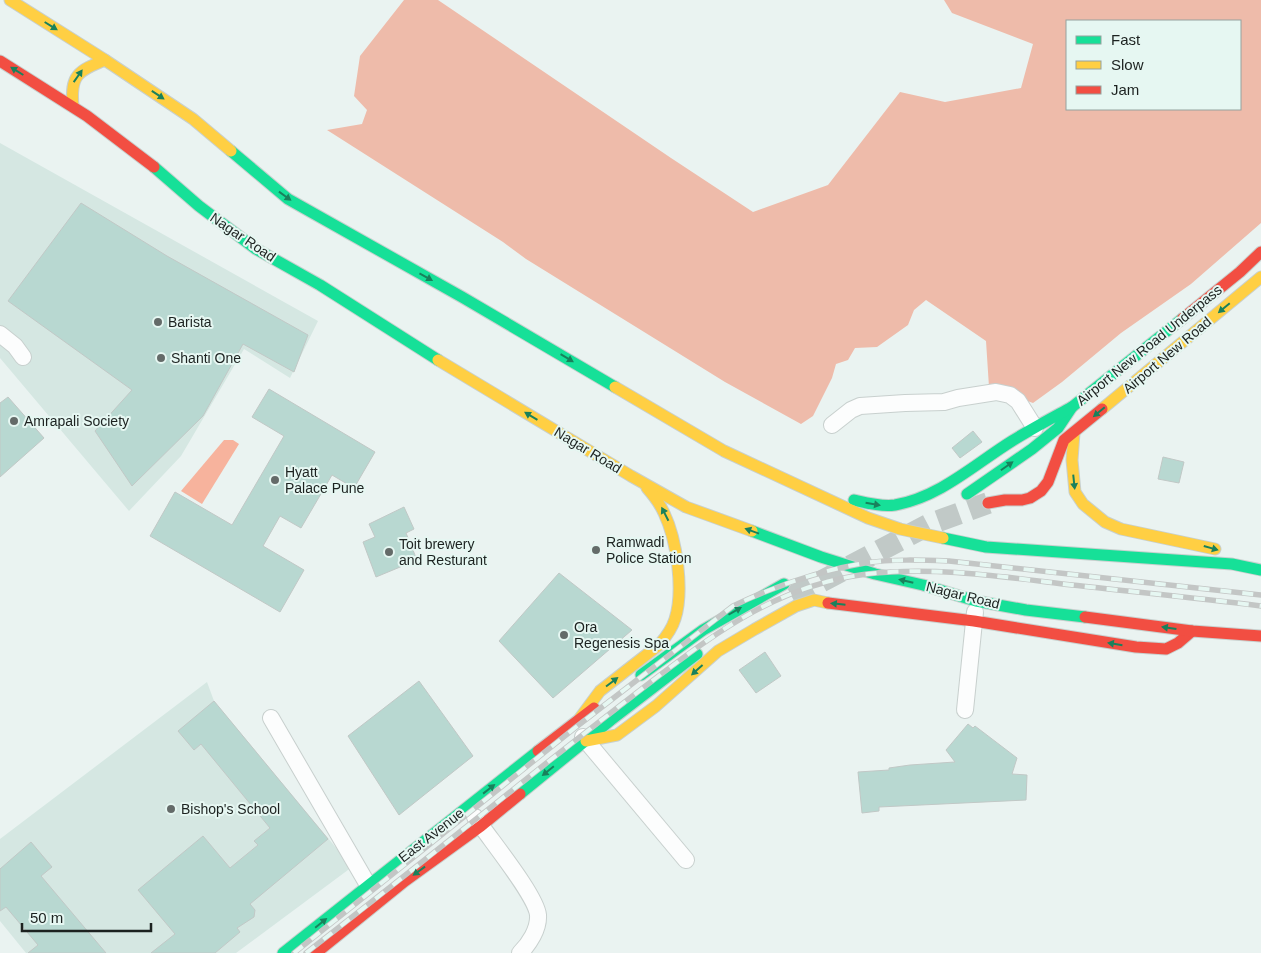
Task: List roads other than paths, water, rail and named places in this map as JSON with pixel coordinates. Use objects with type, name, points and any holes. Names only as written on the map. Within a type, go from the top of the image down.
[{"type":"main road","points":[[10,0],[193,119],[288,199],[462,297],[724,451],[868,518],[900,529],[986,547],[1232,564],[1256,569]]},
{"type":"main road","points":[[66,50],[67,36]]},
{"type":"main road","points":[[73,106],[71,88],[75,76],[84,68],[105,60]]},
{"type":"main road","name":"Nagar Road","points":[[0,61],[39,81],[153,166],[199,206],[256,249],[320,285],[440,361],[644,484],[686,507],[821,557],[875,574],[923,585],[976,601],[1026,610],[1192,631],[1261,636]]},
{"type":"main road","name":"Airport New Road Underpass","points":[[967,494],[1032,449],[1058,428],[1072,407],[1240,272],[1261,252]]},
{"type":"main road","name":"Airport New Road","points":[[1074,433],[1261,277]]},
{"type":"main road","points":[[808,490],[878,505],[894,505],[907,502],[949,482],[1072,407]]},
{"type":"main road","points":[[1074,433],[1072,460],[1075,492],[1082,504],[1105,522],[1121,529],[1210,547],[1229,554],[1256,569]]},
{"type":"main road","points":[[988,502],[1022,500],[1042,491],[1048,482],[1064,440],[1074,433]]},
{"type":"main road","points":[[577,721],[600,691],[644,658],[666,636],[674,623],[679,592],[676,557],[670,523],[657,499],[644,484]]},
{"type":"main road","points":[[632,682],[703,630],[784,584]]},
{"type":"main road","points":[[738,626],[792,597]]},
{"type":"main road","points":[[586,740],[617,736],[656,706],[718,651],[796,606],[814,600],[832,604],[974,621],[1136,647],[1166,649],[1178,644],[1192,631]]},
{"type":"main road","points":[[586,740],[704,647]]},
{"type":"main road","points":[[577,721],[617,692]]},
{"type":"main road","name":"East Avenue","points":[[283,953],[577,721]]},
{"type":"main road","name":"East Avenue","points":[[316,953],[406,881],[481,826],[586,740]]},
{"type":"street","points":[[0,334],[15,346],[23,357]]},
{"type":"street","points":[[832,425],[850,410],[860,406],[905,402],[944,402],[996,392],[1010,395],[1018,401],[1035,428]]},
{"type":"street","points":[[966,710],[976,601]]},
{"type":"street","points":[[271,718],[368,885]]},
{"type":"street","points":[[577,721],[586,740],[686,860]]},
{"type":"street","points":[[467,806],[531,897],[538,915],[536,930],[527,946],[520,953]]},
{"type":"tunnel","points":[[792,597],[930,524],[988,503]]},
{"type":"railway","points":[[294,953],[576,727],[733,606],[781,586],[830,570],[865,563],[896,560],[928,560],[1261,595]]},
{"type":"railway","points":[[306,953],[680,660],[754,611],[807,588],[867,574],[918,571],[944,572],[1261,606]]},
{"type":"place","name":"Barista","points":[[158,322]]},
{"type":"place","name":"Shanti One","points":[[161,358]]},
{"type":"place","name":"Amrapali Society","points":[[14,421]]},
{"type":"place","name":"Hyatt Palace Pune","points":[[275,480]]},
{"type":"place","name":"Ramwadi Police Station","points":[[596,550]]},
{"type":"place","name":"Toit brewery and Resturant","points":[[389,552]]},
{"type":"place","name":"Ora Regenesis Spa","points":[[564,635]]},
{"type":"place","name":"Bishop's School","points":[[171,809]]}]
